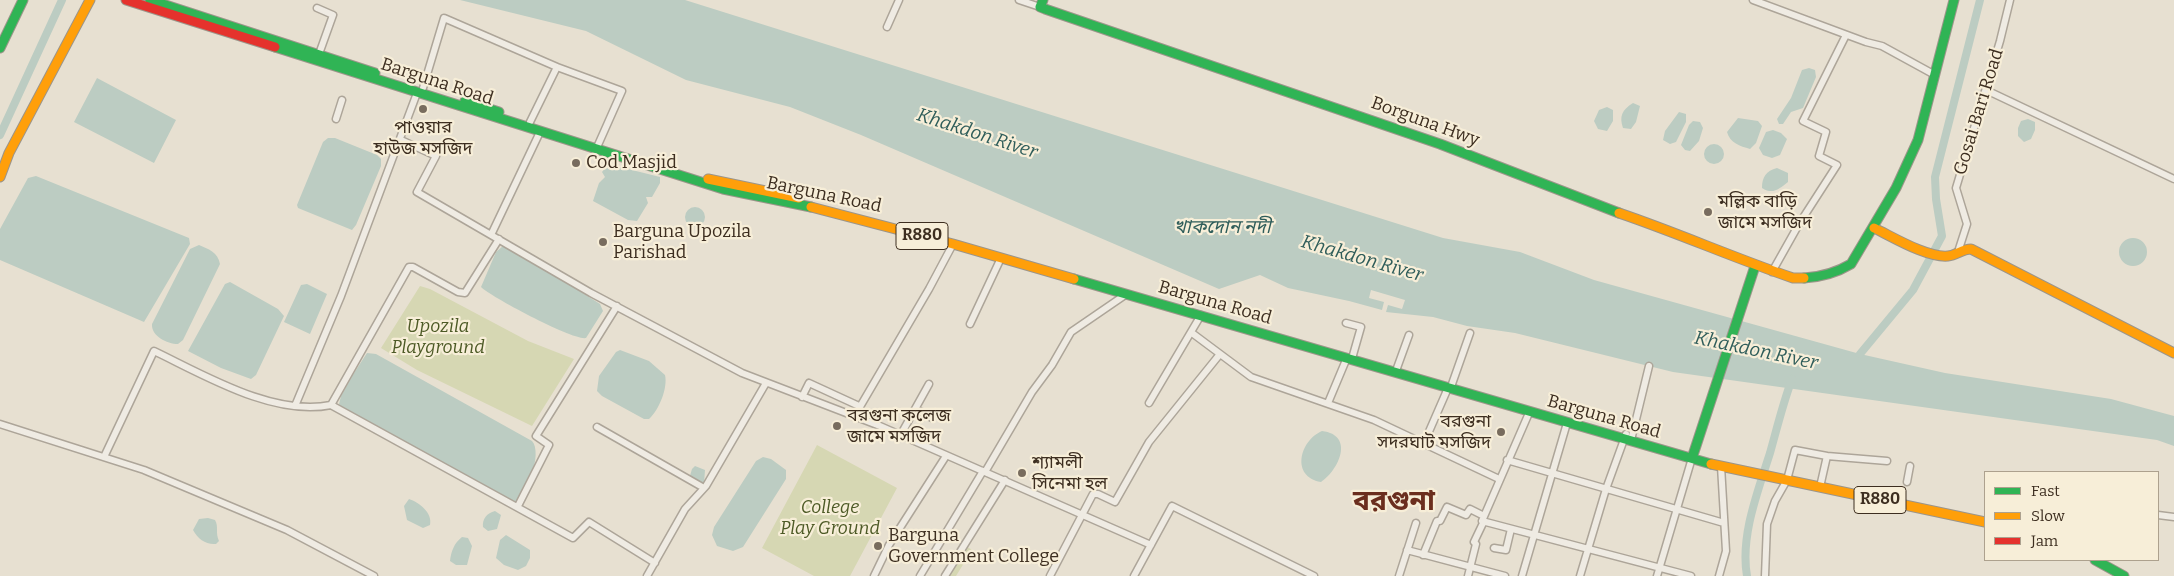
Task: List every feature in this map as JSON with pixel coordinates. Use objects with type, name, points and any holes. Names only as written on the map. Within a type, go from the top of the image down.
[{"type":"main road","points":[[0,48],[23,0]]},
{"type":"main road","points":[[0,177],[9,153],[90,0]]},
{"type":"main road","name":"Barguna Road","points":[[126,0],[420,91],[530,122],[704,178],[843,208],[918,229],[1349,357],[1397,368],[1529,413],[1627,437]]},
{"type":"main road","name":"Barguna Road","points":[[150,0],[319,54],[540,132],[722,189],[814,208],[953,244],[1125,295],[1531,409],[1721,466],[1984,522]]},
{"type":"main road","name":"Borguna Hwy","points":[[1042,4],[1440,144],[1613,211],[1686,236],[1755,266],[1793,278],[1818,277],[1839,271],[1851,264],[1874,228],[1896,188],[1918,140],[1954,0]]},
{"type":"main road","points":[[1874,228],[1909,245],[1936,254],[1949,256],[1963,248],[1971,249],[2174,353]]},
{"type":"main road","points":[[1692,457],[1738,312],[1755,266]]},
{"type":"main road","points":[[2097,561],[2124,576]]},
{"type":"street","points":[[887,27],[900,0]]},
{"type":"street","points":[[1019,0],[1042,4]]},
{"type":"street","points":[[1753,0],[1846,35],[1882,46],[1934,75]]},
{"type":"street","name":"Gosai Bari Road","points":[[1958,252],[1967,224],[1956,188],[1986,90],[2010,0]]},
{"type":"street","points":[[317,8],[333,15],[319,54]]},
{"type":"street","points":[[295,406],[341,296],[420,91],[444,18],[557,66],[622,91],[598,145]]},
{"type":"street","points":[[1772,272],[1799,224],[1837,165],[1819,156],[1826,132],[1803,121],[1846,35]]},
{"type":"street","points":[[530,122],[557,66]]},
{"type":"street","points":[[1986,90],[2174,179]]},
{"type":"street","points":[[336,119],[342,100]]},
{"type":"street","points":[[491,235],[540,132]]},
{"type":"street","points":[[400,140],[436,156],[417,192],[684,344],[766,383],[854,417],[1005,480],[1151,545]]},
{"type":"street","points":[[331,405],[409,267],[413,267],[458,292],[465,292],[499,239]]},
{"type":"street","points":[[854,417],[929,289],[953,244]]},
{"type":"street","points":[[970,324],[1001,258]]},
{"type":"street","points":[[920,576],[1032,392],[1052,365],[1071,332],[1125,295]]},
{"type":"street","points":[[518,506],[549,445],[536,436],[617,306]]},
{"type":"street","points":[[1149,402],[1192,333],[1201,315]]},
{"type":"street","points":[[1328,403],[1361,327],[1346,323]]},
{"type":"street","points":[[1192,333],[1251,377],[1374,420],[1499,479]]},
{"type":"street","points":[[1424,443],[1450,386],[1470,333]]},
{"type":"street","points":[[1397,368],[1409,335]]},
{"type":"street","points":[[104,458],[154,351],[242,394],[295,406],[331,405],[518,506],[573,538],[589,522],[655,563]]},
{"type":"street","points":[[1050,576],[1095,493],[1115,502],[1149,442],[1220,354]]},
{"type":"street","points":[[1580,576],[1606,489],[1627,437],[1649,366]]},
{"type":"street","points":[[647,576],[685,509],[704,488],[766,383]]},
{"type":"street","points":[[802,397],[809,383],[859,406]]},
{"type":"street","points":[[900,436],[929,384]]},
{"type":"street","points":[[916,409],[932,418]]},
{"type":"street","points":[[1468,576],[1476,544],[1474,542],[1507,460],[1529,413]]},
{"type":"street","points":[[1522,576],[1567,423]]},
{"type":"street","points":[[0,424],[144,470],[287,530],[374,576]]},
{"type":"street","points":[[597,427],[704,488]]},
{"type":"street","points":[[1765,576],[1767,524],[1775,501],[1787,480],[1795,450],[1827,456],[1887,461]]},
{"type":"street","points":[[874,576],[889,545],[946,456]]},
{"type":"street","points":[[1820,487],[1827,456]]},
{"type":"street","points":[[1657,576],[1692,457]]},
{"type":"street","points":[[1507,460],[1724,523]]},
{"type":"street","points":[[1719,576],[1726,551],[1721,466]]},
{"type":"street","points":[[1907,482],[1910,466]]},
{"type":"street","points":[[945,576],[1005,480]]},
{"type":"street","points":[[1134,576],[1172,506],[1314,576]]},
{"type":"street","points":[[1423,555],[1437,521],[1440,521],[1447,508],[1466,515],[1470,509],[1484,518],[1511,529],[1691,576]]},
{"type":"street","points":[[2159,515],[2174,517]]},
{"type":"street","points":[[1401,576],[1416,523]]},
{"type":"street","points":[[1494,548],[1506,550],[1511,529]]},
{"type":"street","points":[[1407,550],[1505,576]]},
{"type":"green space","name":"Upozila Playground","points":[[420,286],[430,289],[528,341],[574,359],[532,426],[417,370],[381,348]]},
{"type":"green space","name":"College Play Ground","points":[[817,445],[897,488],[850,576],[814,576],[762,548]]},
{"type":"green space","points":[[966,546],[972,550],[956,576],[949,576]]},
{"type":"water","name":"খাকদোন নদী","points":[[460,0],[685,0],[1443,238],[1520,252],[1594,280],[1860,354],[1945,373],[2111,399],[2174,416],[2174,446],[2157,440],[1673,372],[1515,333],[1467,326],[1433,317],[1386,312],[1388,305],[1402,309],[1405,300],[1371,290],[1369,298],[1384,302],[1382,310],[1288,288],[1260,275],[1219,289],[861,135],[790,107],[686,80],[586,31]]},
{"type":"water","points":[[1809,68],[1815,70],[1816,77],[1803,108],[1791,112],[1783,124],[1779,124],[1777,119],[1791,98],[1802,70]]},
{"type":"water","points":[[97,78],[176,120],[154,163],[74,122]]},
{"type":"water","points":[[1633,103],[1640,106],[1636,122],[1631,129],[1623,128],[1622,114]]},
{"type":"water","points":[[1607,107],[1613,110],[1613,121],[1607,131],[1598,129],[1594,121],[1599,110]]},
{"type":"water","points":[[1679,112],[1686,114],[1686,122],[1676,142],[1670,144],[1663,140],[1665,131]]},
{"type":"water","points":[[1738,118],[1758,121],[1762,126],[1756,143],[1750,149],[1736,144],[1728,136],[1727,132]]},
{"type":"water","points":[[2028,119],[2035,122],[2035,130],[2031,139],[2024,142],[2018,136],[2018,128],[2021,121]]},
{"type":"water","points":[[1693,121],[1700,122],[1703,128],[1699,141],[1690,151],[1685,150],[1681,145],[1689,125]]},
{"type":"water","points":[[1773,130],[1781,133],[1787,139],[1780,155],[1772,158],[1763,155],[1759,148],[1766,132]]},
{"type":"water","points":[[328,138],[335,138],[377,155],[381,159],[381,166],[356,225],[352,230],[298,208],[297,205],[323,142]]},
{"type":"water","points":[[1714,144],[1721,147],[1724,154],[1721,161],[1714,164],[1707,161],[1704,154],[1707,147]]},
{"type":"water","points":[[608,164],[660,177],[660,183],[652,197],[646,197],[648,203],[637,221],[628,220],[593,201],[599,183],[605,177],[602,172]]},
{"type":"water","points":[[1777,168],[1788,173],[1788,182],[1773,191],[1762,188],[1765,175]]},
{"type":"water","points":[[36,176],[189,238],[190,244],[144,322],[0,260],[0,229],[28,178]]},
{"type":"water","points":[[691,207],[699,207],[705,213],[705,221],[699,227],[691,227],[685,221],[685,213]]},
{"type":"water","points":[[2133,238],[2143,242],[2147,252],[2143,262],[2133,266],[2123,262],[2119,252],[2123,242]]},
{"type":"water","points":[[199,245],[215,254],[220,264],[183,340],[178,344],[169,343],[157,336],[152,328],[152,324],[190,249]]},
{"type":"water","points":[[503,246],[526,257],[600,304],[603,311],[586,338],[566,333],[533,317],[500,300],[481,287],[496,252]]},
{"type":"water","points":[[230,282],[278,309],[284,316],[256,375],[251,379],[221,368],[188,351],[225,284]]},
{"type":"water","points":[[307,284],[327,294],[310,334],[284,322],[301,285]]},
{"type":"water","points":[[620,350],[649,361],[665,375],[666,380],[662,398],[649,419],[644,419],[602,396],[597,391],[599,376],[616,352]]},
{"type":"water","points":[[367,353],[376,354],[532,441],[535,447],[535,464],[528,484],[518,499],[513,503],[342,409],[339,404],[341,396]]},
{"type":"water","points":[[1322,431],[1332,434],[1338,439],[1341,446],[1341,454],[1328,477],[1321,482],[1311,479],[1305,473],[1302,466],[1302,458],[1308,442]]},
{"type":"water","points":[[763,457],[771,459],[786,470],[786,479],[743,547],[733,551],[717,546],[712,535],[714,527],[756,461]]},
{"type":"water","points":[[695,466],[705,470],[704,484],[689,479]]},
{"type":"water","points":[[409,499],[427,512],[430,525],[423,528],[407,520],[404,506]]},
{"type":"water","points":[[495,511],[501,515],[497,529],[488,531],[483,527],[483,521],[487,515]]},
{"type":"water","points":[[208,518],[215,520],[216,523],[219,541],[216,544],[209,544],[203,541],[193,530],[199,519]]},
{"type":"water","points":[[506,535],[530,550],[530,558],[526,566],[518,570],[504,565],[496,558],[500,540]]},
{"type":"water","points":[[462,537],[468,538],[472,546],[467,565],[456,565],[450,561],[451,554],[455,545]]},
{"type":"waterway","points":[[0,135],[62,0]]},
{"type":"waterway","points":[[1860,354],[1913,290],[1942,236],[1936,199],[1935,177],[1980,0]]},
{"type":"waterway","name":"Khakdon River","points":[[1747,576],[1745,561],[1746,545],[1751,514],[1792,379]]},
{"type":"traffic: fast","points":[[0,48],[23,0]]},
{"type":"traffic: fast","points":[[150,0],[375,73]]},
{"type":"traffic: fast","points":[[1043,0],[1040,7],[1045,9],[1440,144],[1619,213]]},
{"type":"traffic: fast","points":[[1804,278],[1828,274],[1851,264],[1896,188],[1918,140],[1954,0]]},
{"type":"traffic: fast","points":[[275,47],[723,189],[811,207]]},
{"type":"traffic: fast","points":[[465,101],[499,112]]},
{"type":"traffic: fast","points":[[1693,455],[1755,266]]},
{"type":"traffic: fast","points":[[1074,279],[1711,464]]},
{"type":"traffic: fast","points":[[2097,561],[2124,576]]},
{"type":"traffic: slow","points":[[0,177],[9,153],[90,0]]},
{"type":"traffic: slow","points":[[708,179],[799,198]]},
{"type":"traffic: slow","points":[[811,207],[953,244],[1074,279]]},
{"type":"traffic: slow","points":[[1619,213],[1793,278],[1804,278]]},
{"type":"traffic: slow","points":[[1874,228],[1930,254],[1948,256],[1971,249],[2174,353]]},
{"type":"traffic: slow","points":[[1711,464],[1984,522]]},
{"type":"traffic: jam","points":[[126,0],[275,47]]},
{"type":"place","name":"পাওয়ার হাউজ মসজিদ","points":[[423,109]]},
{"type":"place","name":"Cod Masjid","points":[[576,163]]},
{"type":"place","name":"মল্লিক বাড়ি জামে মসজিদ","points":[[1708,212]]},
{"type":"place","name":"Barguna Upozila Parishad","points":[[603,242]]},
{"type":"place","name":"বরগুনা কলেজ জামে মসজিদ","points":[[837,426]]},
{"type":"place","name":"বরগুনা সদরঘাট মসজিদ","points":[[1501,432]]},
{"type":"place","name":"শ্যামলী সিনেমা হল","points":[[1022,473]]},
{"type":"place","name":"Barguna Government College","points":[[878,546]]},
{"type":"district","name":"বরগুনা","points":[[1394,502]]}]
